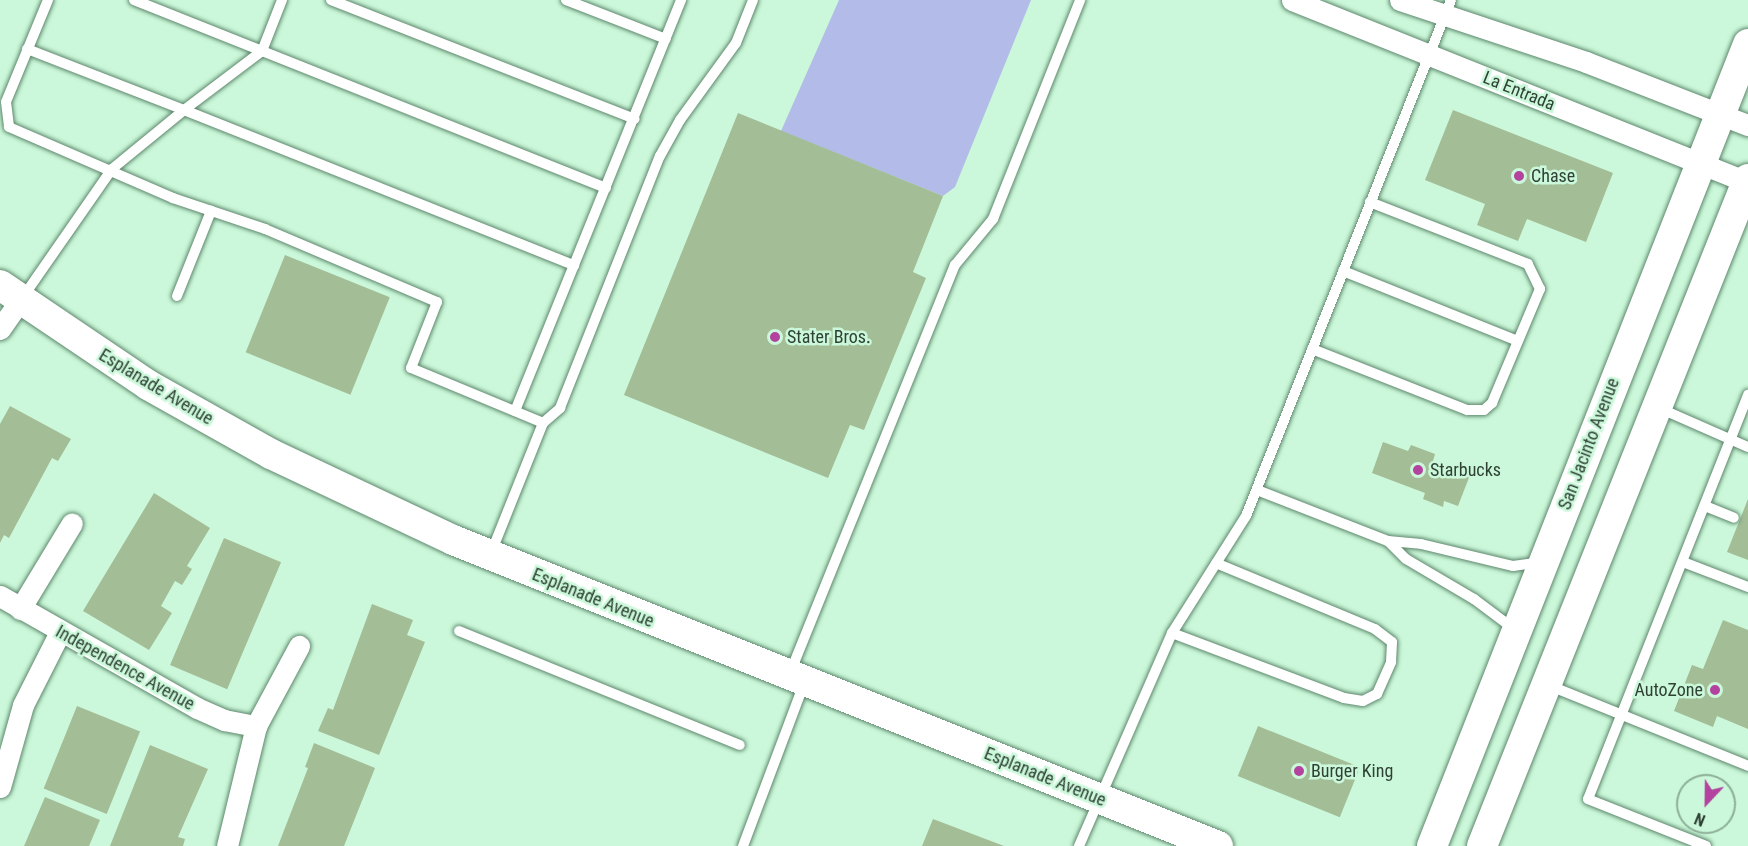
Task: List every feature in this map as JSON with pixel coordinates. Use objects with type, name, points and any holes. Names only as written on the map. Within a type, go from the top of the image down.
[{"type":"main road","name":"San Jacinto Avenue","points":[[1432,846],[1698,163],[1748,44]]},
{"type":"main road","points":[[1482,846],[1659,408],[1741,214],[1747,181]]},
{"type":"main road","name":"Esplanade Avenue","points":[[10,293],[148,386],[271,454],[490,556],[1218,846]]},
{"type":"street","name":"La Entrada","points":[[1292,0],[1747,181]]},
{"type":"street","points":[[1400,0],[1447,9],[1748,125]]},
{"type":"street","points":[[0,329],[10,293]]},
{"type":"street","points":[[20,609],[72,524]]},
{"type":"street","name":"Independence Avenue","points":[[0,596],[197,708],[224,720],[256,726]]},
{"type":"street","points":[[0,787],[23,705],[60,632]]},
{"type":"street","points":[[227,846],[256,726],[299,646]]},
{"type":"lane","points":[[48,0],[6,102],[9,127],[211,211],[265,229],[437,302],[411,368],[543,423]]},
{"type":"lane","points":[[134,0],[606,188]]},
{"type":"lane","points":[[10,293],[112,169],[184,110],[262,51],[282,0]]},
{"type":"lane","points":[[331,0],[634,119]]},
{"type":"lane","points":[[566,0],[666,39]]},
{"type":"lane","points":[[515,411],[681,0]]},
{"type":"lane","points":[[490,556],[543,423],[560,408],[660,156],[680,120],[736,43],[753,0]]},
{"type":"lane","points":[[743,846],[797,679],[951,276],[993,219],[1080,0]]},
{"type":"lane","points":[[1079,846],[1172,633],[1246,516],[1447,9]]},
{"type":"lane","points":[[27,49],[574,265]]},
{"type":"lane","points":[[1312,349],[1467,410],[1484,410],[1492,404],[1540,289],[1528,264],[1370,202]]},
{"type":"lane","points":[[177,296],[211,211]]},
{"type":"lane","points":[[1343,271],[1518,341]]},
{"type":"lane","points":[[1706,846],[1588,799],[1748,395]]},
{"type":"lane","points":[[1659,408],[1748,447]]},
{"type":"lane","points":[[1257,490],[1388,541],[1421,544],[1513,566],[1544,561]]},
{"type":"lane","points":[[1705,506],[1734,518]]},
{"type":"lane","points":[[1388,541],[1406,560],[1474,599],[1517,632]]},
{"type":"lane","points":[[1683,562],[1748,587]]},
{"type":"lane","points":[[1172,633],[1344,698],[1363,701],[1377,694],[1391,662],[1392,642],[1375,629],[1216,563]]},
{"type":"lane","points":[[459,631],[740,744]]},
{"type":"lane","points":[[1548,685],[1748,766]]},
{"type":"shaded area","points":[[839,0],[1031,0],[955,187],[943,196],[781,131]]},
{"type":"building","name":"Chase","points":[[1453,110],[1613,173],[1586,242],[1527,219],[1518,241],[1477,225],[1485,204],[1425,180]]},
{"type":"building","name":"Stater Bros.","points":[[738,113],[943,196],[913,272],[926,278],[864,430],[850,425],[828,478],[624,395]]},
{"type":"building","points":[[285,255],[390,297],[350,395],[246,352]]},
{"type":"building","points":[[10,406],[71,439],[58,461],[52,458],[9,538],[4,535],[0,543],[0,424]]},
{"type":"building","points":[[1383,442],[1408,451],[1411,445],[1435,454],[1433,461],[1470,475],[1458,506],[1444,501],[1443,507],[1423,499],[1425,493],[1372,473]]},
{"type":"building","points":[[154,493],[210,528],[187,566],[192,569],[182,585],[175,581],[161,606],[172,613],[149,650],[83,611]]},
{"type":"building","points":[[1748,499],[1748,560],[1727,552]]},
{"type":"building","points":[[224,538],[281,562],[227,689],[170,665]]},
{"type":"building","points":[[372,604],[413,620],[407,635],[425,642],[379,755],[318,731],[328,708],[333,710]]},
{"type":"building","name":"AutoZone","points":[[1723,620],[1748,630],[1748,729],[1717,716],[1713,727],[1674,711],[1692,665],[1703,669]]},
{"type":"building","points":[[77,706],[140,731],[107,814],[44,789]]},
{"type":"building","name":"Burger King","points":[[1258,726],[1360,767],[1340,817],[1238,776]]},
{"type":"building","points":[[314,743],[375,768],[344,846],[278,846],[308,768],[305,767]]},
{"type":"building","points":[[150,745],[208,769],[178,837],[185,839],[183,846],[110,846]]},
{"type":"building","points":[[45,797],[100,820],[89,846],[24,846]]},
{"type":"building","points":[[933,819],[1004,846],[922,846]]},
{"type":"place","name":"Chase","points":[[1519,176]]},
{"type":"place","name":"Stater Bros.","points":[[775,337]]},
{"type":"place","name":"Starbucks","points":[[1418,470]]},
{"type":"place","name":"AutoZone","points":[[1715,690]]},
{"type":"place","name":"Burger King","points":[[1299,771]]}]
